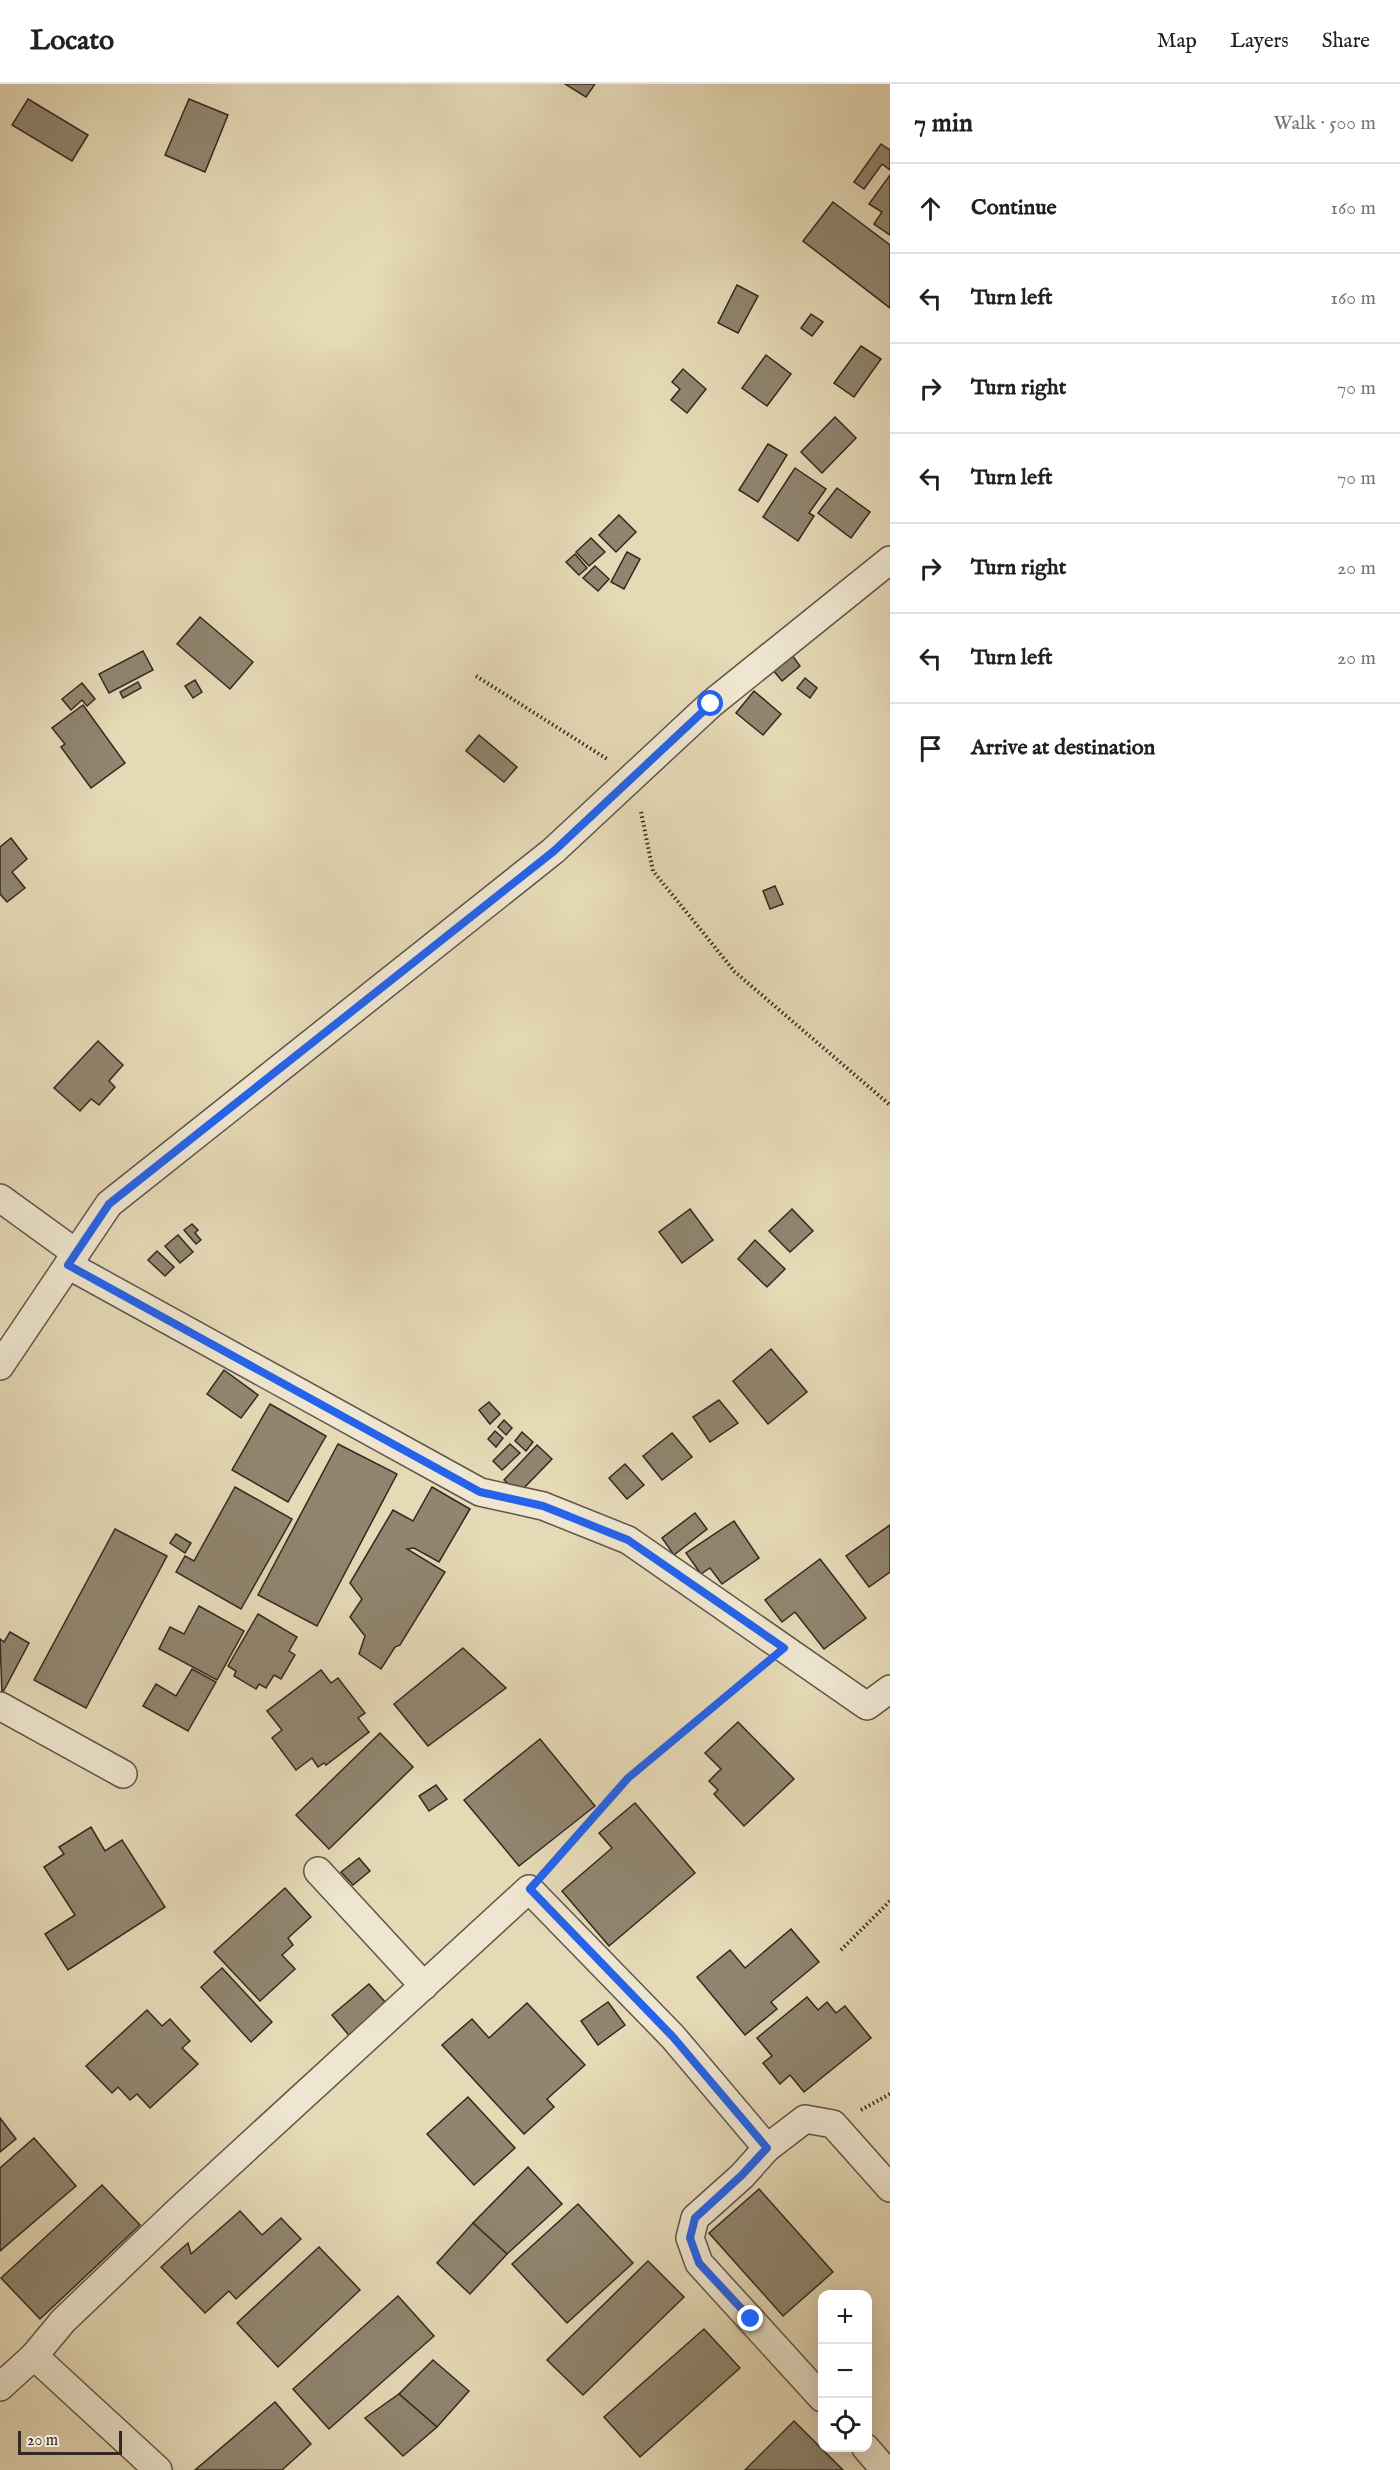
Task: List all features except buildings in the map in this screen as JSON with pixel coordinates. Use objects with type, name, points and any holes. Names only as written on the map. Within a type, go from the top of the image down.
[{"type":"street","points":[[0,1366],[109,1204],[554,851],[711,704],[890,560]]},
{"type":"street","points":[[0,1198],[72,1259],[480,1492],[543,1506],[628,1540],[867,1706],[890,1689]]},
{"type":"street","points":[[0,1706],[123,1774]]},
{"type":"street","points":[[318,1871],[424,1986]]},
{"type":"street","points":[[0,2387],[34,2356],[63,2321],[122,2264],[357,2045],[530,1889],[673,2037],[767,2148]]},
{"type":"street","points":[[818,2394],[699,2263],[690,2238],[695,2218],[742,2175],[767,2148],[805,2119],[833,2124],[890,2188]]},
{"type":"street","points":[[34,2356],[158,2470]]},
{"type":"street","points":[[869,2452],[885,2470]]},
{"type":"path","points":[[476,676],[633,776],[653,872],[735,972],[890,1105]]},
{"type":"path","points":[[530,1889],[628,1778],[784,1648]]},
{"type":"path","points":[[841,1950],[890,1901]]},
{"type":"route","points":[[711,704],[554,851],[109,1204],[68,1265],[480,1492],[543,1506],[628,1540],[784,1648],[628,1778],[530,1889],[673,2037],[767,2148],[742,2175],[695,2218],[690,2238],[699,2263],[751,2319]]}]
